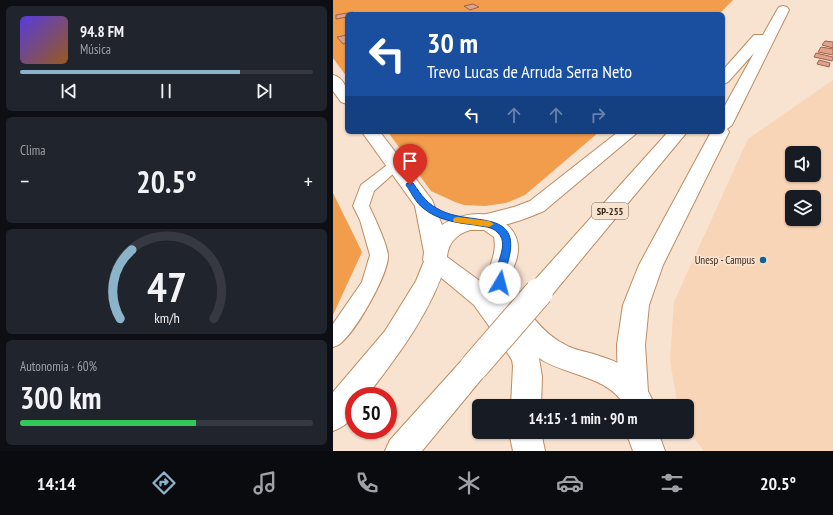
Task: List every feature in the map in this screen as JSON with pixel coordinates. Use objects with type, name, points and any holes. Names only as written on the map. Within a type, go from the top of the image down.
[{"type":"main road","points":[[733,48],[788,3]]},
{"type":"main road","points":[[725,77],[788,3]]},
{"type":"main road","points":[[725,121],[788,3]]},
{"type":"main road","points":[[333,80],[345,96]]},
{"type":"main road","points":[[373,134],[425,206],[431,226],[435,255],[447,270],[483,298],[512,337],[525,360],[528,376],[526,399]]},
{"type":"main road","points":[[333,416],[395,339],[428,283],[441,238],[449,230],[460,225],[519,213],[537,206],[627,134]]},
{"type":"main road","name":"SP-255","points":[[401,451],[676,134]]},
{"type":"main road","points":[[636,399],[631,345],[636,305],[651,265],[718,134]]},
{"type":"main road","points":[[425,206],[454,219],[493,225],[501,230],[506,238],[506,254],[499,275],[501,291],[516,316],[545,348],[564,358],[604,370],[621,380],[636,399]]},
{"type":"main road","points":[[526,439],[529,451]]},
{"type":"main road","points":[[633,451],[638,439]]},
{"type":"main road","points":[[644,439],[649,451]]},
{"type":"street","points":[[333,338],[342,328],[371,284],[379,255],[368,220],[361,206],[367,189],[396,165]]},
{"type":"shaded area","points":[[333,0],[733,0],[721,12],[345,12],[345,74],[333,58]]},
{"type":"shaded area","name":"Unesp - Campus","points":[[833,80],[833,451],[704,451],[694,439],[694,399],[677,399],[670,361],[674,302],[748,139]]},
{"type":"shaded area","points":[[389,134],[597,134],[525,195],[506,203],[485,206],[464,205],[431,191]]},
{"type":"shaded area","points":[[333,193],[362,252],[333,315]]},
{"type":"building","points":[[473,4],[479,7],[470,10],[464,6]]},
{"type":"building","points":[[345,13],[345,17],[336,19],[336,15]]},
{"type":"building","points":[[345,35],[345,44],[343,44],[337,37]]},
{"type":"building","points":[[825,41],[833,42],[833,48],[822,45]]},
{"type":"building","points":[[821,47],[833,49],[833,55],[818,52]]},
{"type":"building","points":[[816,53],[833,57],[833,59],[832,61],[814,57]]},
{"type":"building","points":[[819,60],[830,63],[829,67],[817,64]]},
{"type":"slow traffic","points":[[457,220],[483,222],[489,224]]},
{"type":"place","name":"Unesp - Campus","points":[[763,260]]},
{"type":"route","points":[[410,185],[425,206],[439,213],[454,219],[471,222],[483,222],[493,225],[501,230],[506,238],[506,254],[499,275],[500,283]]}]
